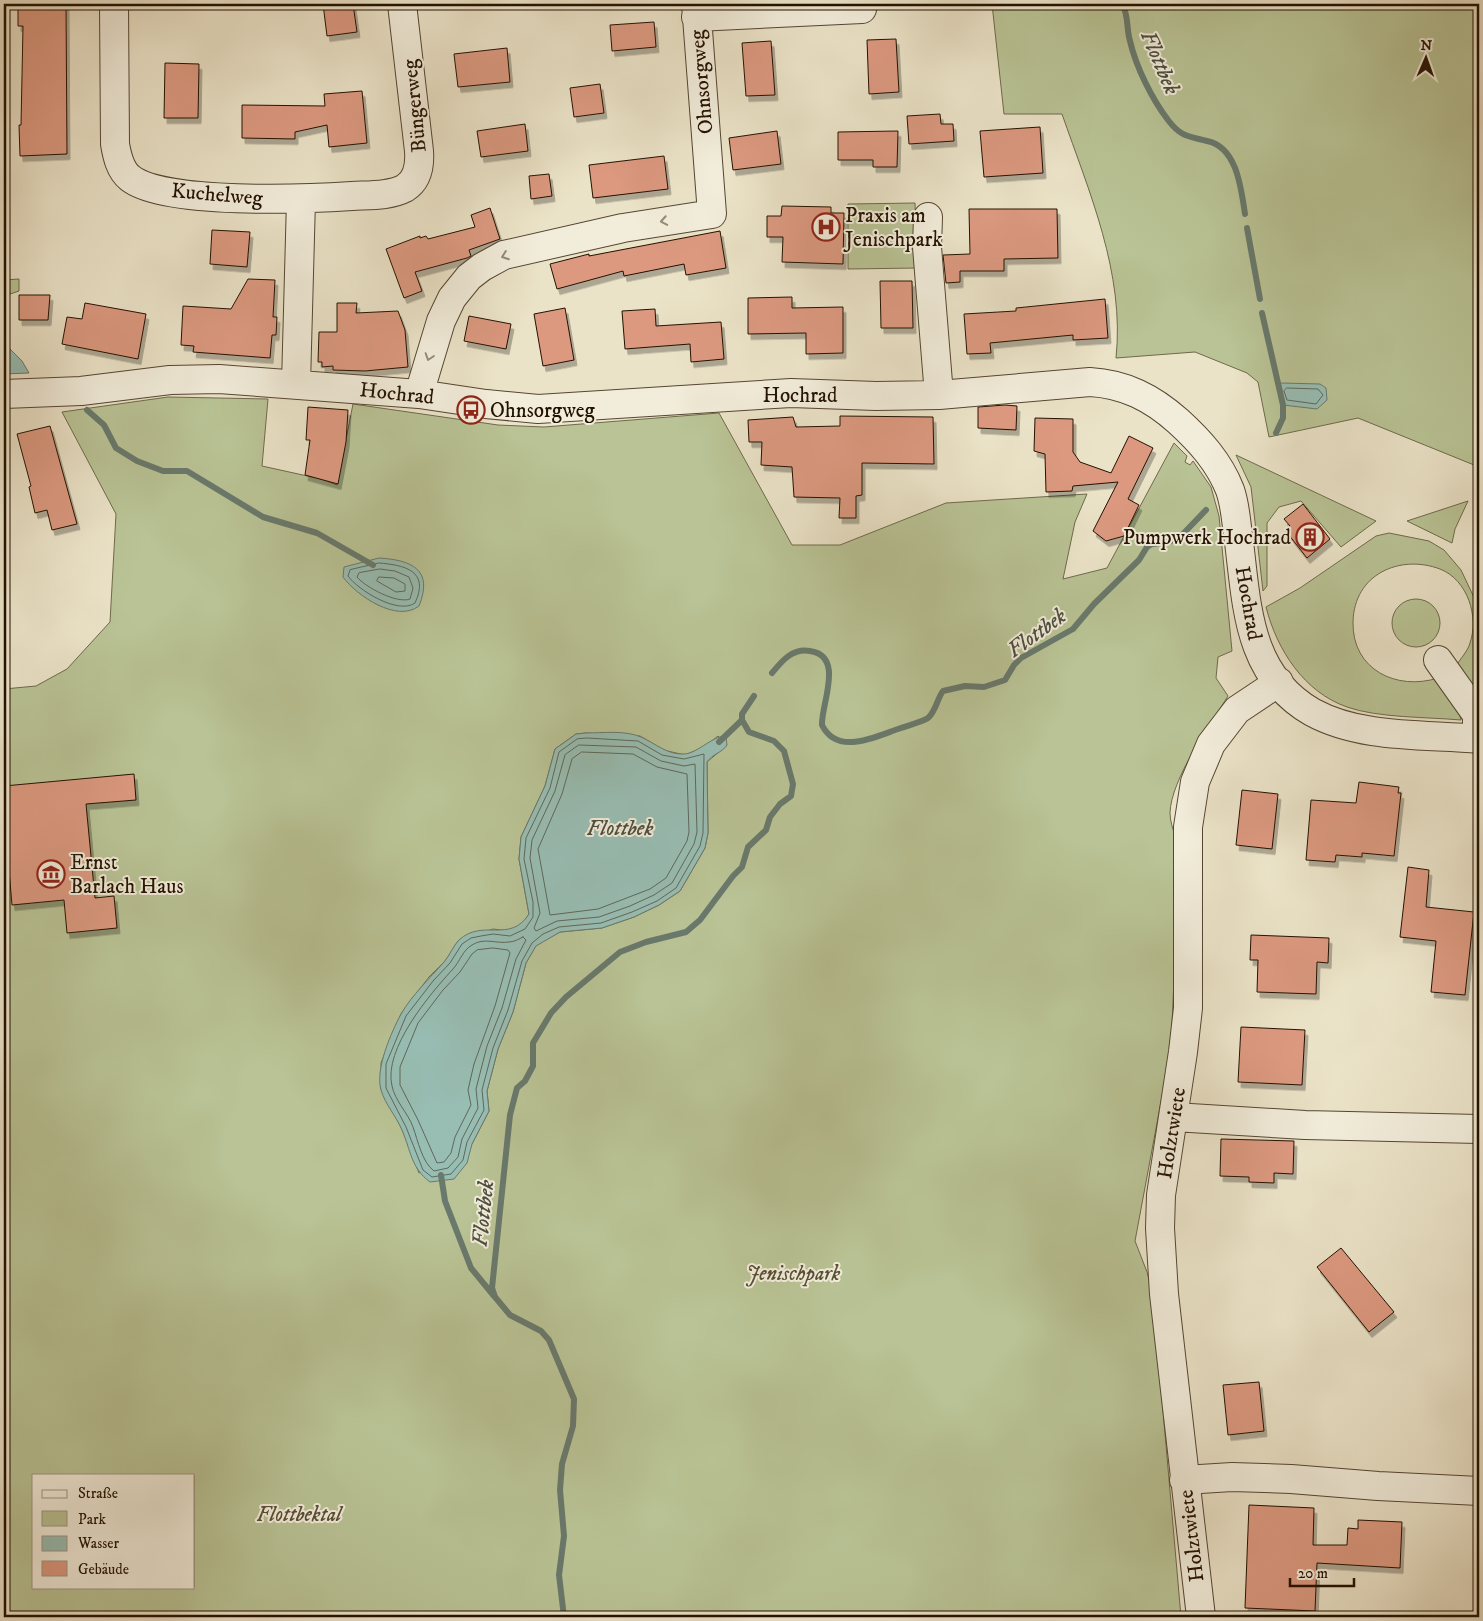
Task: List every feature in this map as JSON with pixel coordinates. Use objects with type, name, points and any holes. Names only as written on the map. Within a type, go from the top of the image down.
[{"type":"street","name":"Kuchelweg","points":[[114,4],[115,144],[118,160],[129,177],[144,186],[182,193],[228,198],[301,200]]},
{"type":"street","name":"Büngerweg","points":[[301,200],[387,193],[404,188],[414,180],[420,166],[419,151],[402,4]]},
{"type":"street","name":"Ohnsorgweg","points":[[419,394],[441,321],[452,298],[469,278],[482,267],[504,255],[623,228],[712,214],[696,10],[862,9]]},
{"type":"street","points":[[296,384],[301,200]]},
{"type":"street","points":[[928,217],[927,247],[940,395]]},
{"type":"street","name":"Hochrad","points":[[4,394],[81,390],[170,380],[219,379],[419,394],[486,404],[538,409],[754,394],[940,395],[1090,382],[1111,383],[1127,388],[1167,412],[1200,441],[1221,471],[1236,511],[1251,631],[1260,657],[1278,682],[1311,711],[1348,726],[1378,731],[1478,739]]},
{"type":"street","points":[[1438,660],[1477,715],[1478,739]]},
{"type":"street","name":"Holztwiete","points":[[1200,1617],[1164,1294],[1160,1228],[1161,1195],[1174,1117],[1188,1008],[1188,827],[1195,782],[1211,744],[1228,719],[1237,710],[1278,682]]},
{"type":"street","points":[[1174,1117],[1305,1125],[1479,1129]]},
{"type":"street","points":[[1184,1480],[1232,1477],[1291,1479],[1479,1491]]},
{"type":"green space","points":[[992,4],[1479,4],[1479,467],[1358,418],[1269,437],[1258,382],[1247,373],[1195,352],[1116,358],[1117,326],[1110,264],[1103,233],[1083,173],[1062,114],[1004,114]]},
{"type":"green space","points":[[915,203],[917,268],[848,269],[848,204]]},
{"type":"green space","points":[[19,279],[19,291],[4,296],[4,280]]},
{"type":"green space","name":"Jenischpark","points":[[168,397],[268,399],[262,466],[321,479],[337,485],[353,404],[498,425],[544,427],[719,413],[792,545],[840,545],[946,503],[1087,494],[1075,522],[1063,579],[1107,568],[1174,443],[1187,456],[1185,462],[1190,465],[1193,461],[1211,487],[1219,516],[1232,651],[1218,657],[1216,678],[1228,696],[1184,769],[1172,799],[1170,816],[1175,836],[1174,979],[1171,1048],[1135,1241],[1147,1272],[1153,1296],[1181,1617],[4,1617],[4,689],[36,686],[67,669],[110,622],[116,514],[62,412]],"holes":[[[576,734],[640,736],[663,750],[685,755],[704,747],[718,736],[727,745],[707,762],[708,833],[705,848],[680,891],[659,905],[634,917],[602,928],[560,932],[536,945],[526,963],[513,1012],[498,1049],[487,1091],[489,1111],[472,1144],[419,1173],[402,1129],[381,1089],[381,1063],[401,1014],[429,977],[446,960],[458,941],[493,929],[508,931],[522,925],[529,914],[519,859],[521,837],[545,786],[555,749]]]},
{"type":"green space","points":[[1236,455],[1376,521],[1341,547],[1301,501],[1279,507],[1267,523],[1267,586],[1263,591],[1251,487]]},
{"type":"green space","points":[[1468,501],[1455,529],[1452,543],[1407,521]]},
{"type":"green space","points":[[1389,533],[1429,541],[1444,550],[1461,570],[1479,608],[1479,697],[1456,666],[1468,649],[1472,633],[1472,611],[1469,600],[1458,582],[1450,574],[1440,569],[1410,564],[1382,572],[1370,580],[1361,591],[1355,605],[1353,622],[1355,639],[1360,653],[1380,673],[1393,679],[1423,681],[1438,678],[1458,707],[1461,720],[1373,713],[1347,707],[1318,691],[1305,680],[1285,654],[1277,639],[1266,607],[1300,588],[1376,536]]},
{"type":"green space","points":[[1416,599],[1425,601],[1433,606],[1438,614],[1440,623],[1438,632],[1433,640],[1425,645],[1416,647],[1407,645],[1399,640],[1394,632],[1392,623],[1394,614],[1399,606],[1407,601]]},
{"type":"water","points":[[4,331],[9,348],[22,361],[29,373],[4,374]]},
{"type":"water","points":[[1282,383],[1320,384],[1326,388],[1327,400],[1317,409],[1283,405],[1277,386]]},
{"type":"water","points":[[379,558],[401,561],[417,569],[424,583],[419,606],[410,610],[400,611],[378,605],[358,592],[343,577],[344,567]]},
{"type":"water","name":"Flottbek","points":[[628,733],[678,754],[695,751],[717,738],[726,737],[727,745],[707,762],[708,833],[705,848],[680,891],[659,905],[634,917],[602,928],[560,932],[536,946],[526,963],[513,1012],[498,1049],[487,1091],[489,1111],[472,1144],[467,1163],[454,1179],[430,1182],[415,1165],[402,1130],[381,1090],[380,1072],[385,1051],[405,1007],[444,962],[459,940],[477,931],[513,928],[522,923],[529,914],[519,859],[521,837],[545,786],[555,749],[576,734]]},
{"type":"building","points":[[18,4],[66,4],[67,154],[20,156],[19,125],[21,125],[23,26],[18,26]]},
{"type":"building","points":[[323,4],[353,4],[357,32],[327,36]]},
{"type":"building","points":[[654,22],[656,47],[612,51],[610,25]]},
{"type":"building","points":[[896,39],[899,92],[869,94],[867,40]]},
{"type":"building","points":[[771,41],[775,95],[746,96],[742,43]]},
{"type":"building","points":[[507,48],[510,82],[458,87],[454,54]]},
{"type":"building","points":[[165,63],[199,64],[198,118],[164,118]]},
{"type":"building","points":[[600,84],[604,113],[574,117],[570,88]]},
{"type":"building","points":[[362,91],[367,143],[329,147],[327,125],[295,132],[295,139],[242,138],[242,105],[325,106],[324,94]]},
{"type":"building","points":[[940,114],[941,124],[953,124],[954,141],[909,144],[907,116]]},
{"type":"building","points":[[525,124],[528,151],[481,157],[477,131]]},
{"type":"building","points":[[1040,127],[1043,173],[984,177],[980,131]]},
{"type":"building","points":[[777,131],[781,164],[733,170],[729,138]]},
{"type":"building","points":[[898,131],[897,167],[873,167],[873,160],[838,160],[838,132]]},
{"type":"building","points":[[664,156],[668,189],[593,198],[589,165]]},
{"type":"building","points":[[549,174],[552,196],[531,199],[529,176]]},
{"type":"building","points":[[782,206],[831,207],[831,213],[844,213],[843,264],[782,262],[783,237],[767,237],[767,216],[781,216]]},
{"type":"building","points":[[490,208],[500,239],[469,250],[471,256],[467,258],[415,272],[422,291],[404,298],[386,249],[420,236],[420,238],[426,236],[428,239],[475,227],[471,215]]},
{"type":"building","points":[[969,209],[1057,209],[1058,258],[1004,259],[1004,271],[960,271],[960,282],[946,283],[943,255],[970,254]]},
{"type":"building","points":[[212,230],[250,232],[247,267],[210,264]]},
{"type":"building","points":[[720,231],[726,268],[686,275],[684,264],[624,276],[623,271],[557,289],[550,264],[589,254],[589,256]]},
{"type":"building","points":[[248,279],[275,280],[273,317],[277,317],[276,335],[272,335],[270,358],[193,352],[194,346],[181,345],[183,306],[231,309]]},
{"type":"building","points":[[880,281],[912,281],[913,328],[881,328]]},
{"type":"building","points":[[19,295],[50,295],[48,320],[19,320]]},
{"type":"building","points":[[792,297],[792,308],[843,307],[843,353],[806,354],[806,333],[748,334],[748,298]]},
{"type":"building","points":[[1105,299],[1108,338],[1073,340],[1073,335],[990,343],[991,353],[967,354],[964,314],[1016,311],[1016,308]]},
{"type":"building","points":[[85,303],[146,314],[138,359],[62,344],[67,317],[82,319]]},
{"type":"building","points":[[337,303],[357,303],[356,313],[398,311],[405,330],[408,367],[365,371],[333,370],[333,366],[322,367],[322,362],[318,362],[319,332],[337,332]]},
{"type":"building","points":[[565,308],[574,360],[543,366],[534,314]]},
{"type":"building","points":[[655,309],[656,326],[721,322],[724,359],[691,362],[690,344],[625,349],[622,311]]},
{"type":"building","points":[[469,316],[511,324],[506,349],[464,341]]},
{"type":"building","points":[[1017,406],[1016,430],[978,428],[978,407]]},
{"type":"building","points":[[308,407],[348,410],[346,442],[338,484],[305,475],[310,440],[306,440]]},
{"type":"building","points":[[840,416],[933,417],[934,464],[862,463],[862,495],[856,496],[856,518],[839,518],[840,498],[794,497],[792,467],[761,465],[762,442],[749,442],[748,420],[793,417],[796,427],[840,426]]},
{"type":"building","points":[[1035,418],[1073,419],[1073,452],[1080,462],[1111,473],[1129,436],[1153,448],[1128,499],[1139,505],[1124,536],[1106,541],[1093,531],[1118,482],[1073,486],[1072,491],[1046,492],[1045,454],[1034,451]]},
{"type":"building","points":[[50,426],[77,524],[52,530],[47,510],[35,513],[29,487],[31,486],[17,434]]},
{"type":"building","name":"Pumpwerk Hochrad","points":[[1303,504],[1330,539],[1307,558],[1285,530],[1290,526],[1284,519]]},
{"type":"building","name":"Ernst Barlach Haus","points":[[134,774],[136,800],[86,804],[95,898],[114,896],[117,928],[67,933],[64,900],[12,905],[4,812],[4,786]]},
{"type":"building","points":[[1359,782],[1399,787],[1398,793],[1401,793],[1394,856],[1362,853],[1362,857],[1336,855],[1335,862],[1306,860],[1311,800],[1356,803]]},
{"type":"building","points":[[1242,790],[1278,794],[1272,849],[1236,845]]},
{"type":"building","points":[[1408,867],[1429,870],[1426,907],[1474,912],[1465,995],[1431,992],[1436,941],[1400,937]]},
{"type":"building","points":[[1251,935],[1329,938],[1328,963],[1317,962],[1316,994],[1257,992],[1258,960],[1250,960]]},
{"type":"building","points":[[1241,1027],[1305,1030],[1302,1085],[1238,1082]]},
{"type":"building","points":[[1221,1139],[1294,1141],[1293,1174],[1274,1173],[1274,1183],[1249,1182],[1249,1177],[1220,1176]]},
{"type":"building","points":[[1341,1248],[1394,1312],[1369,1332],[1317,1267]]},
{"type":"building","points":[[1259,1382],[1264,1431],[1228,1435],[1223,1385]]},
{"type":"building","points":[[1249,1505],[1314,1508],[1313,1545],[1347,1545],[1348,1528],[1358,1529],[1358,1520],[1402,1522],[1400,1568],[1317,1563],[1315,1611],[1245,1608]]},
{"type":"waterway","name":"Flottbek","points":[[1122,4],[1126,13],[1129,36],[1136,61],[1156,102],[1168,120],[1181,133],[1217,145],[1225,151],[1236,170],[1245,214]]},
{"type":"waterway","name":"Flottbek","points":[[1247,228],[1260,299]]},
{"type":"waterway","name":"Flottbek","points":[[1262,313],[1283,405],[1283,418],[1276,433]]},
{"type":"waterway","points":[[87,410],[104,425],[116,448],[137,461],[163,471],[187,471],[263,517],[317,533],[373,565]]},
{"type":"waterway","name":"Flottbek","points":[[772,673],[788,656],[798,651],[810,651],[821,655],[829,671],[822,725],[837,740],[857,742],[921,721],[931,715],[943,691],[965,686],[984,687],[1005,680],[1014,665],[1021,658],[1073,629],[1094,604],[1139,560],[1147,547],[1152,544],[1169,542],[1182,535],[1206,510]]},
{"type":"waterway","name":"Flottbek","points":[[564,1617],[559,1575],[564,1536],[560,1490],[562,1464],[573,1426],[574,1399],[549,1340],[541,1331],[510,1315],[495,1297],[492,1288],[510,1115],[517,1088],[525,1081],[533,1066],[533,1043],[551,1013],[566,997],[620,952],[646,942],[686,932],[700,920],[742,867],[748,847],[766,830],[770,817],[780,804],[791,796],[793,784],[784,751],[774,741],[749,732],[742,720],[742,714],[754,696]]},
{"type":"waterway","name":"Flottbek","points":[[719,742],[742,720]]},
{"type":"waterway","name":"Flottbek","points":[[441,1175],[445,1201],[471,1268],[494,1296]]},
{"type":"place","name":"Praxis am Jenischpark","points":[[826,227]]},
{"type":"place","name":"Ohnsorgweg","points":[[471,410]]},
{"type":"place","name":"Pumpwerk Hochrad","points":[[1310,537]]},
{"type":"place","name":"Ernst Barlach Haus","points":[[51,874]]},
{"type":"park label","name":"Flottbektal","points":[[299,1514]]}]
